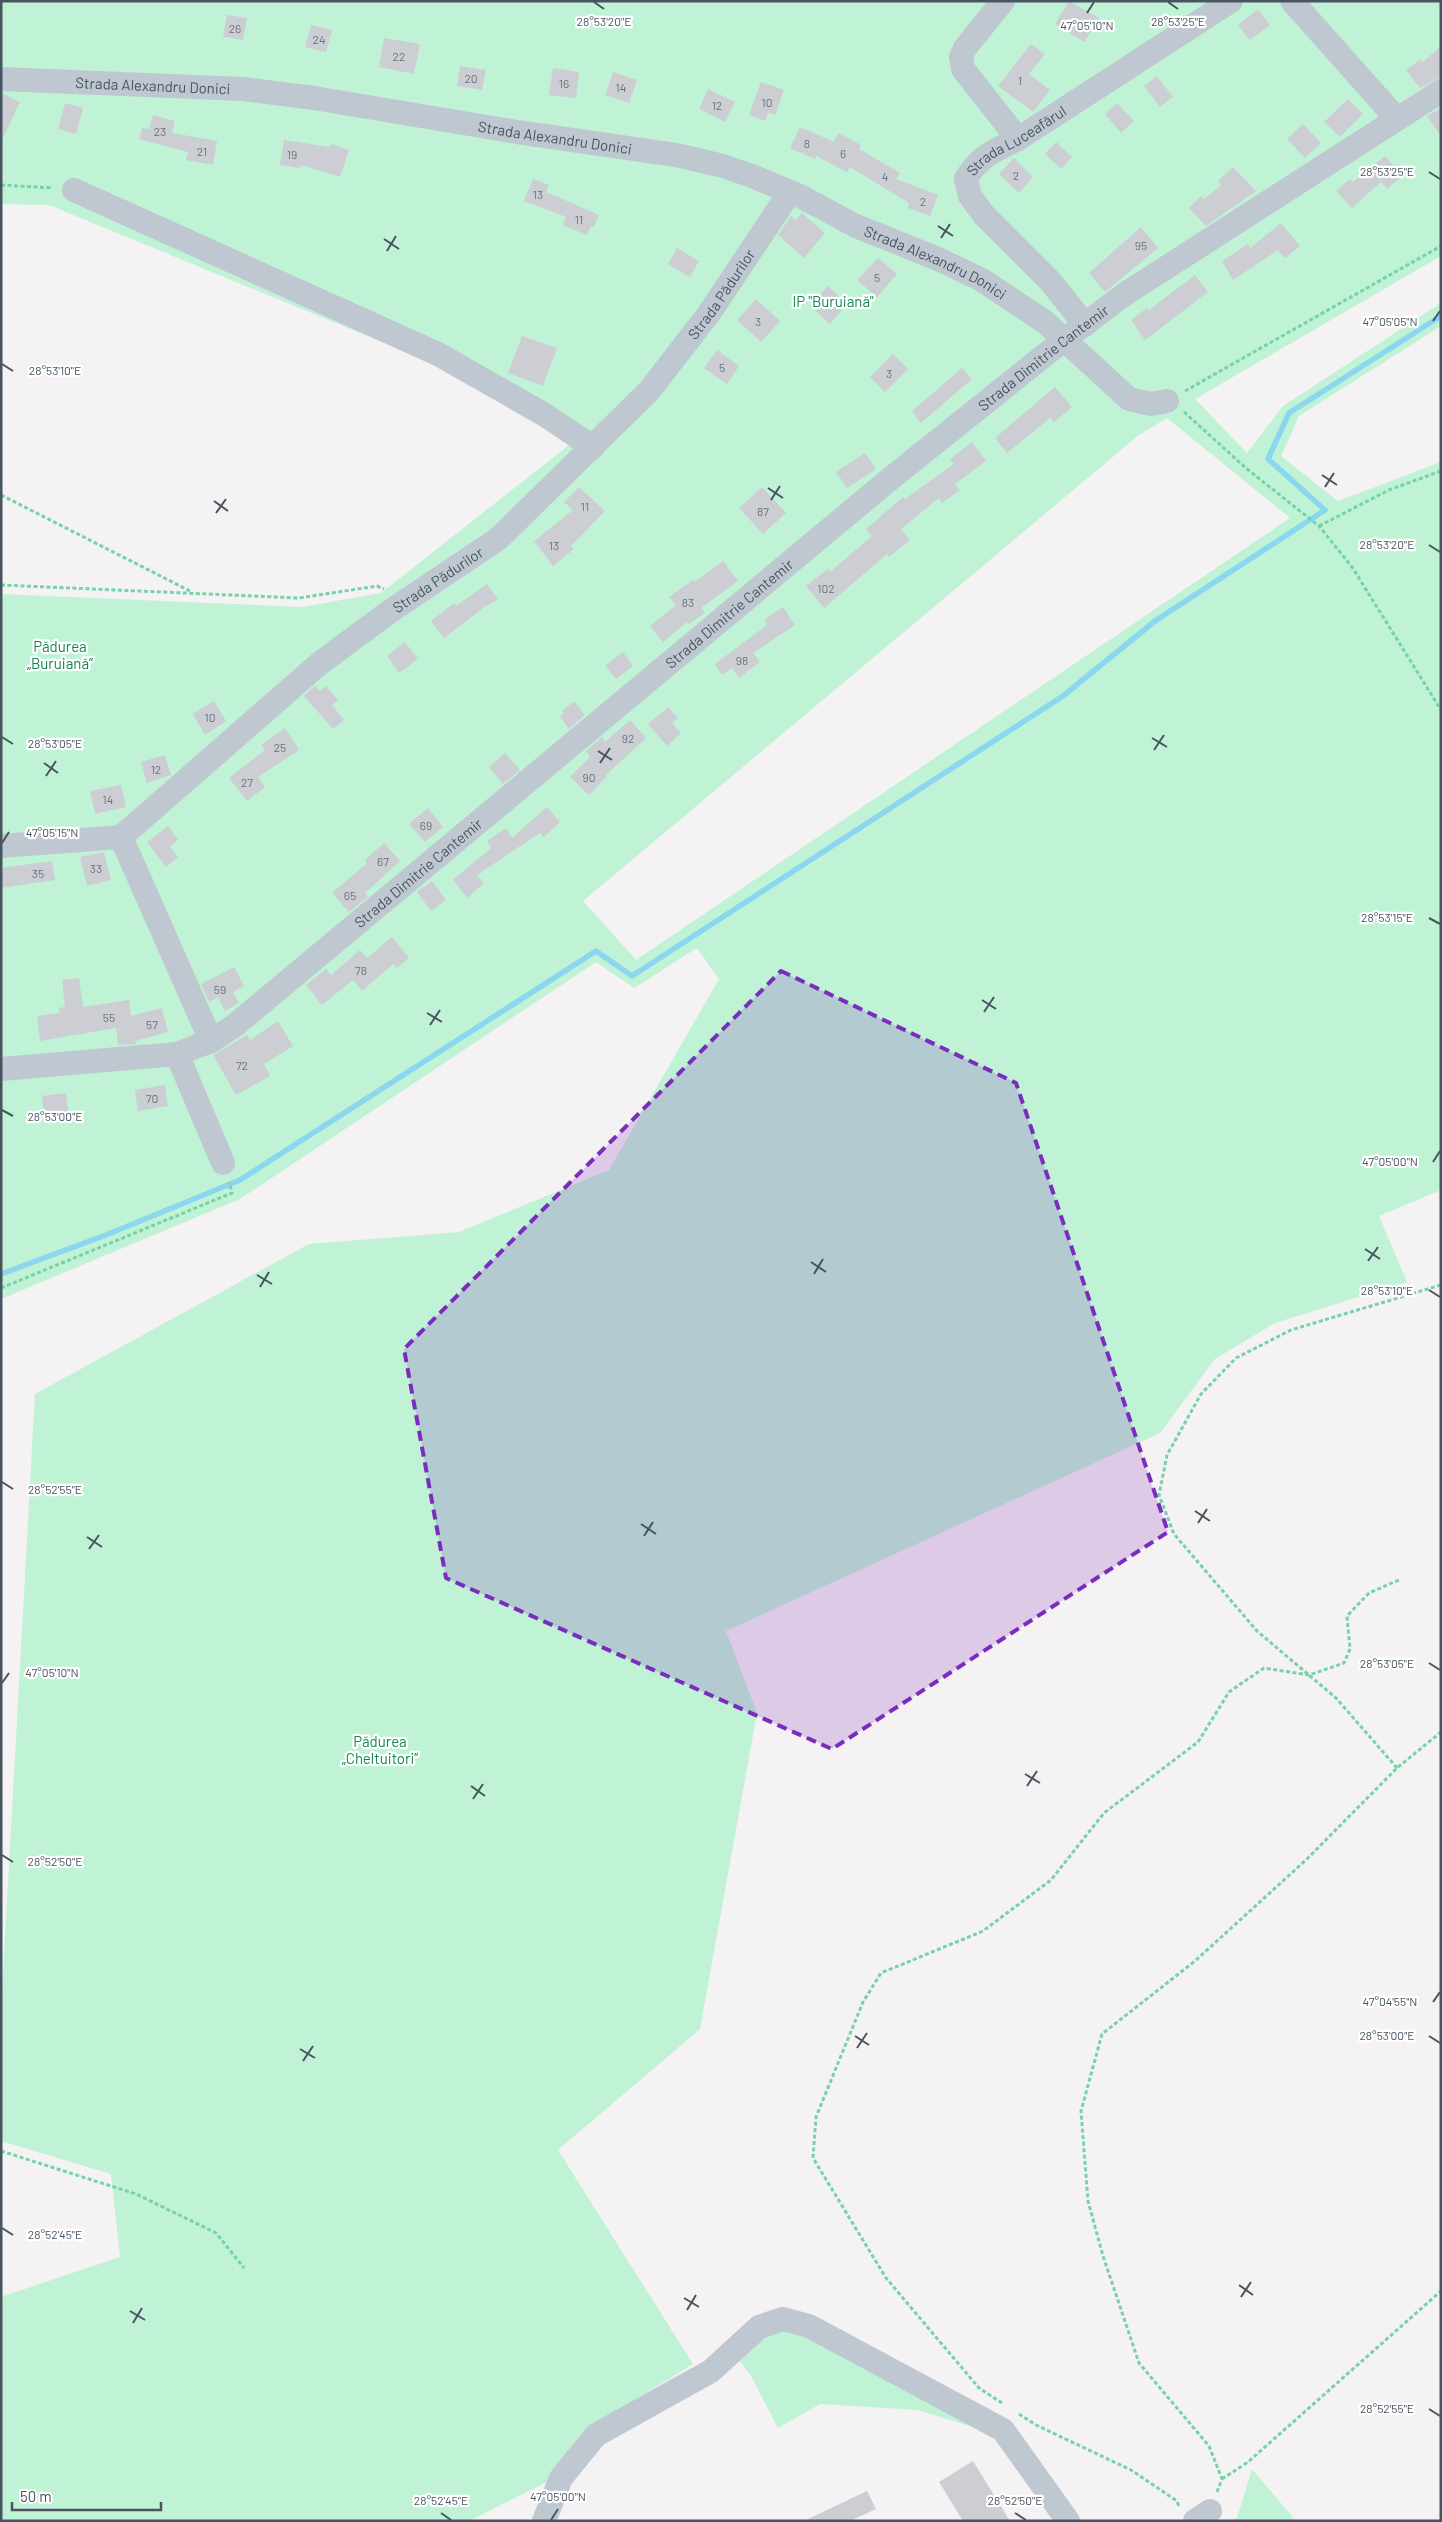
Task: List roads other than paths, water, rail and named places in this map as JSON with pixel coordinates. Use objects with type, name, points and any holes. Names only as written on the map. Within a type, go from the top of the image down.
[{"type":"street","points":[[1003,1],[965,48],[961,57],[964,68],[1018,139]]},
{"type":"street","name":"Strada Luceafărul","points":[[1085,325],[1051,282],[984,215],[970,196],[966,179],[974,166],[985,155],[1018,139],[1231,1]]},
{"type":"street","points":[[1292,1],[1397,119]]},
{"type":"street","name":"Strada Alexandru Donici","points":[[1,78],[243,89],[314,98],[508,131],[676,155],[738,171],[790,192],[856,226],[938,259],[982,280],[1045,322],[1129,399],[1151,404],[1167,401]]},
{"type":"street","name":"Strada Dimitrie Cantemir","points":[[1,1069],[177,1054],[211,1041],[234,1026],[890,479],[1065,339],[1125,294],[1441,91]]},
{"type":"street","points":[[74,190],[438,354],[545,415],[593,447]]},
{"type":"street","name":"Strada Pădurilor","points":[[121,837],[320,664],[402,604],[498,539],[656,383],[710,312],[790,192]]},
{"type":"street","points":[[1,846],[121,837],[211,1041]]},
{"type":"street","points":[[177,1054],[223,1163]]},
{"type":"street","points":[[544,2521],[561,2478],[596,2435],[711,2371],[759,2327],[783,2319],[809,2326],[1003,2430],[1068,2521]]},
{"type":"waterway","points":[[1,1274],[106,1235],[240,1180],[596,951],[632,976],[1063,696],[1155,621],[1325,510],[1268,459],[1289,413],[1441,316]]},
{"type":"park label","name":"IP \"Buruiană\"","points":[[833,301]]},
{"type":"park label","name":"Pădurea „Buruiană”","points":[[60,654]]},
{"type":"park label","name":"Pădurea „Cheltuitori”","points":[[380,1750]]}]
